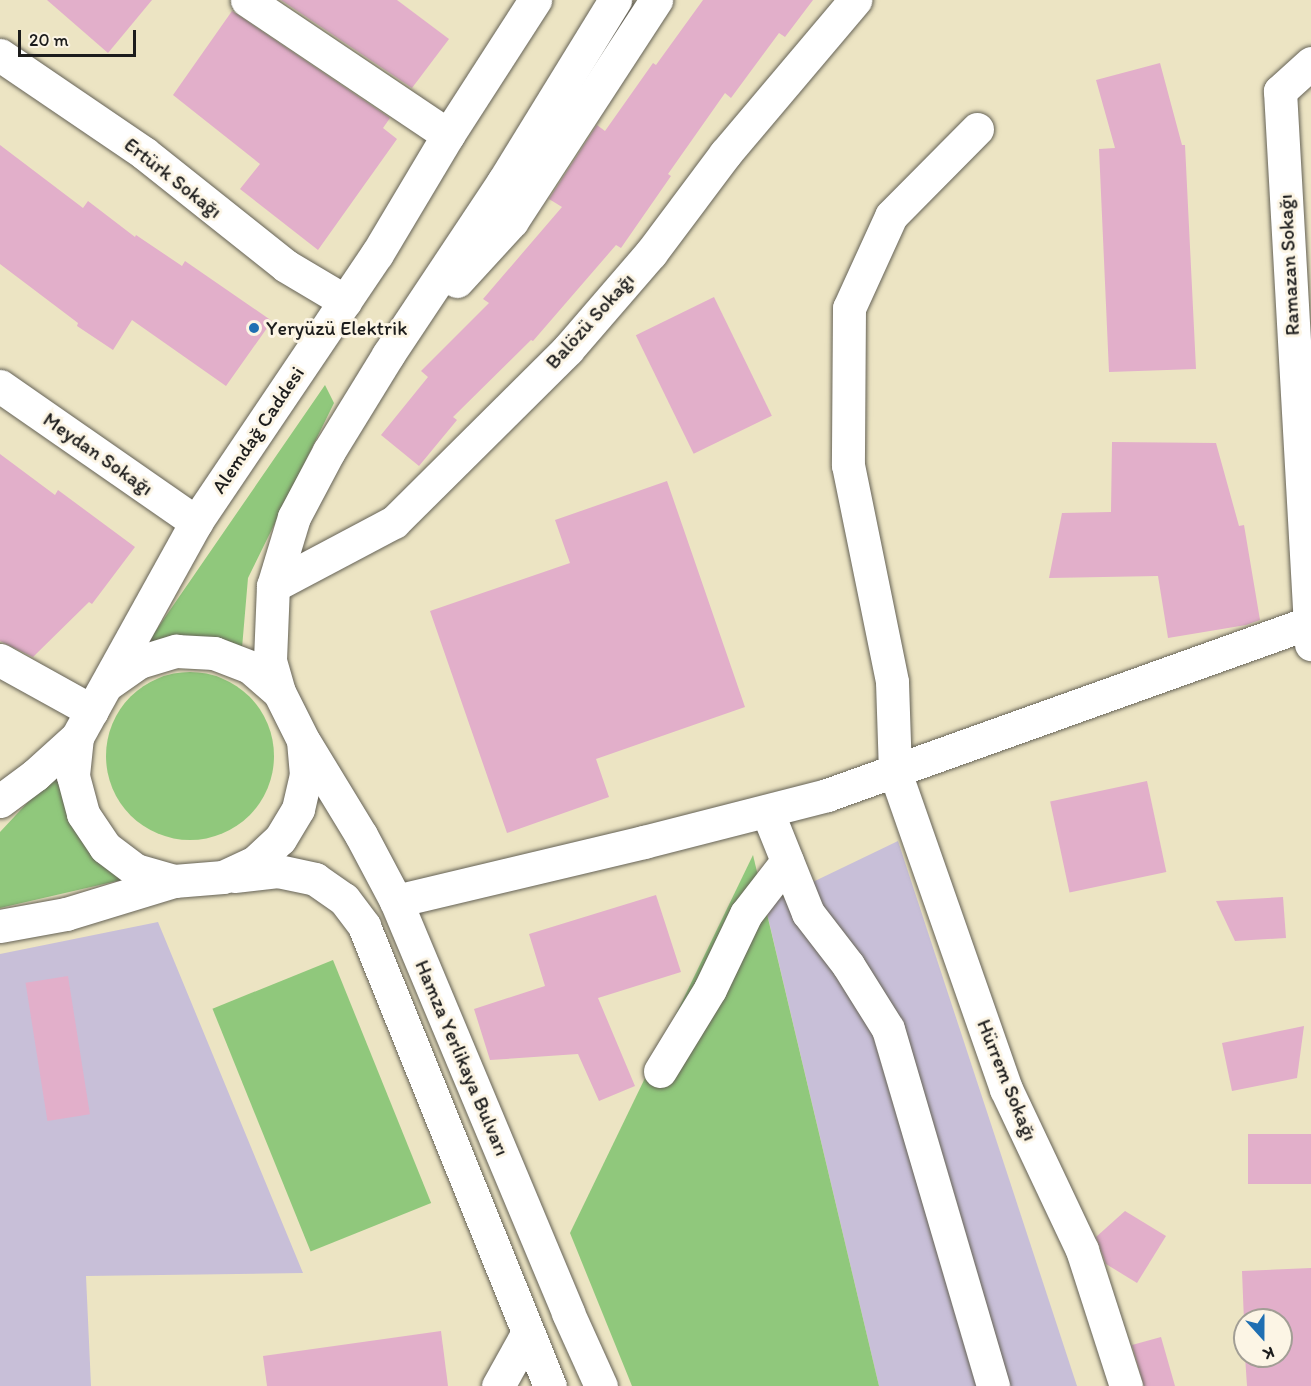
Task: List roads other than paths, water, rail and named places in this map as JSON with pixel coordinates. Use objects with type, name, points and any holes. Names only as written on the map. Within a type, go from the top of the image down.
[{"type":"main road","points":[[247,0],[448,135]]},
{"type":"main road","name":"Alemdağ Caddesi","points":[[174,881],[136,870],[105,847],[83,814],[74,776],[92,710],[196,522],[377,254],[448,135],[535,0]]},
{"type":"main road","name":"Alemdağ Caddesi","points":[[0,926],[66,914],[174,881],[223,877],[255,862],[280,838],[298,809],[306,775],[303,740],[279,692],[270,660],[273,586],[294,518],[329,451],[388,355],[503,182],[615,0]]},
{"type":"main road","name":"Alemdağ Caddesi","points":[[388,355],[512,220],[656,0]]},
{"type":"main road","name":"Balözü Sokağı","points":[[273,586],[394,522],[567,349],[651,253],[725,154],[855,0]]},
{"type":"main road","name":"Ertürk Sokağı","points":[[0,56],[144,153],[286,266],[345,301]]},
{"type":"main road","name":"Ramazan Sokağı","points":[[1310,630],[1280,91],[1311,63]]},
{"type":"main road","name":"Hürrem Sokağı","points":[[977,129],[891,216],[849,308],[848,465],[892,682],[894,772],[1006,1089],[1082,1250],[1126,1386]]},
{"type":"main road","name":"Meydan Sokağı","points":[[0,386],[196,522]]},
{"type":"main road","points":[[396,901],[827,795],[1310,630]]},
{"type":"main road","name":"Alemdağ Caddesi","points":[[0,801],[35,775],[92,710],[140,662],[176,651],[214,653],[250,667],[279,692]]},
{"type":"main road","points":[[0,660],[92,710]]},
{"type":"main road","name":"Hamza Yerlikaya Bulvarı","points":[[303,740],[361,835],[396,901],[568,1313],[601,1386]]},
{"type":"main road","points":[[767,811],[807,913],[848,965],[888,1029],[993,1386]]},
{"type":"main road","points":[[660,1071],[710,989],[746,914],[787,861]]},
{"type":"main road","name":"Hamza Yerlikaya Bulvarı","points":[[223,877],[278,871],[315,879],[344,899],[364,926],[527,1334],[550,1386]]},
{"type":"main road","points":[[498,1386],[527,1334]]},
{"type":"place","name":"Yeryüzü Elektrik","points":[[254,328]]}]
